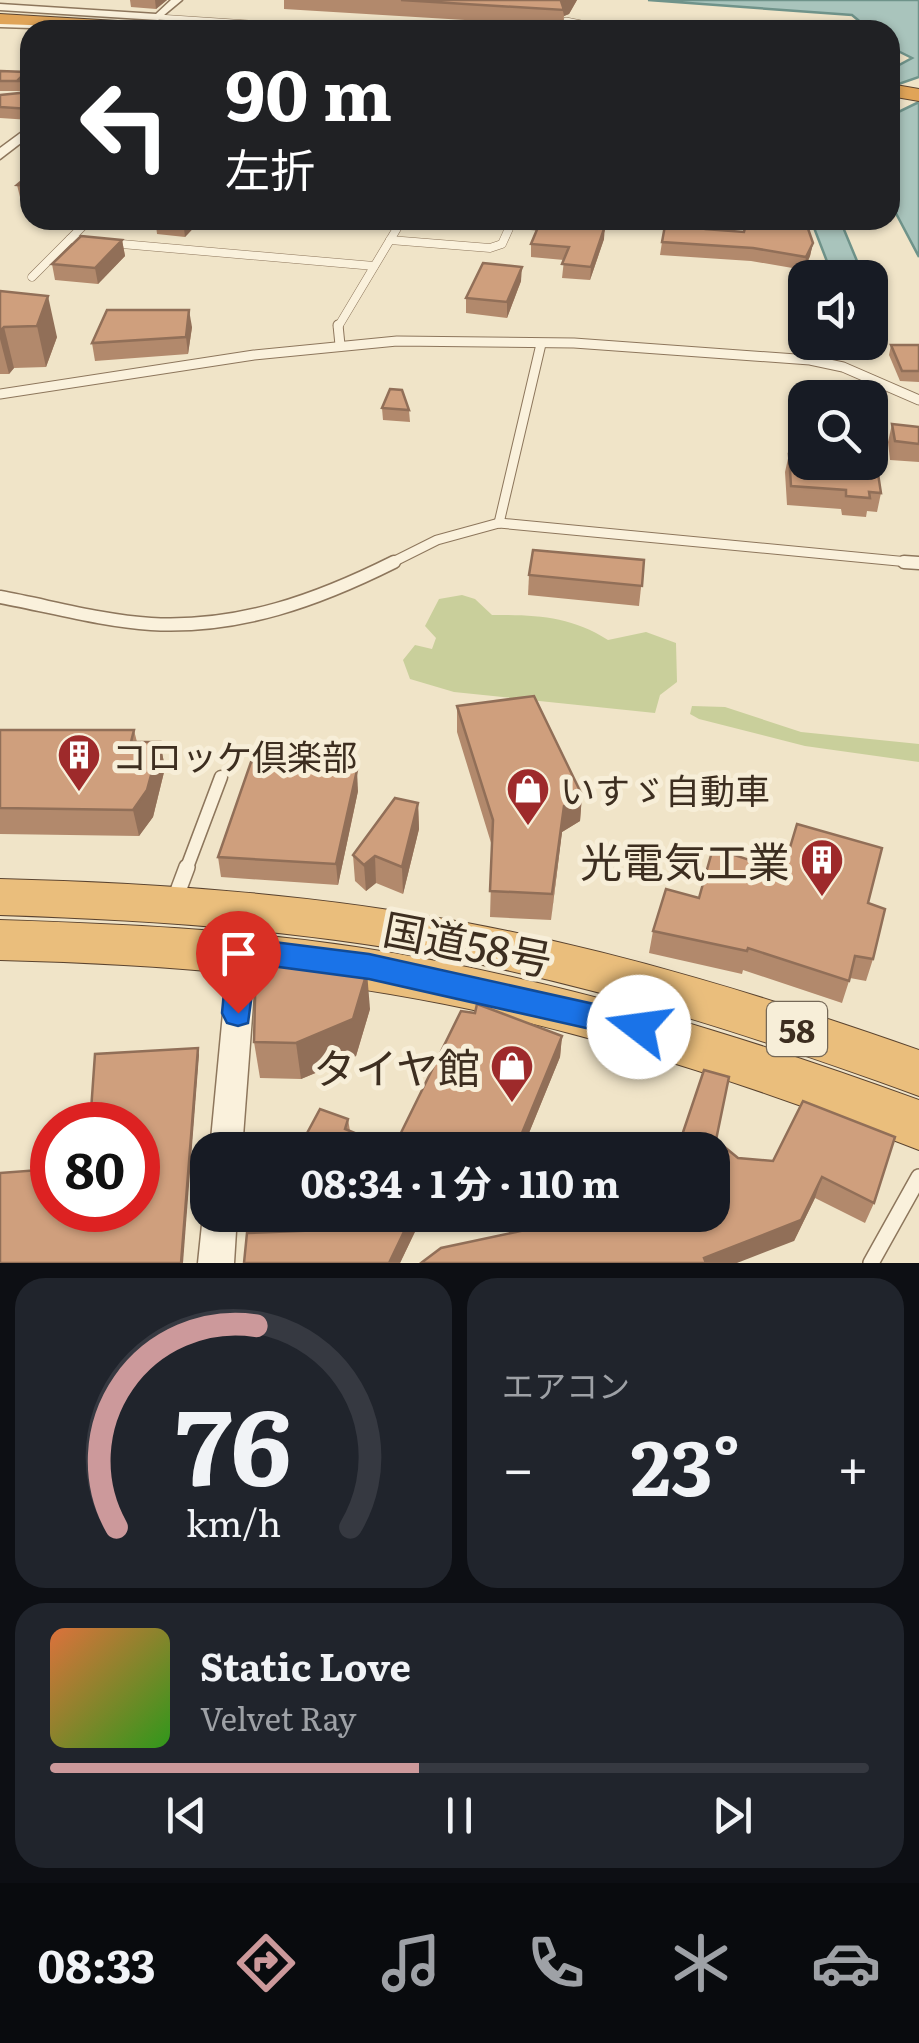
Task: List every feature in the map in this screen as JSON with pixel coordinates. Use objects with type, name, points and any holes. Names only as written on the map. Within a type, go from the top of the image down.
[{"type":"highway","points":[[5,17],[73,20]]},
{"type":"highway","name":"国道58号","points":[[0,898],[174,901],[369,967],[579,1010],[759,1064],[919,1126]]},
{"type":"highway","name":"国道58号","points":[[0,940],[248,929],[415,931],[588,966],[758,1016],[919,1074]]},
{"type":"street","points":[[0,7],[5,17],[26,0]]},
{"type":"street","points":[[0,155],[20,138]]},
{"type":"street","points":[[228,1132],[248,929]]},
{"type":"street","points":[[216,1263],[219,1232]]},
{"type":"lane","points":[[32,277],[79,230]]},
{"type":"lane","points":[[340,345],[338,326],[396,230]]},
{"type":"lane","points":[[390,240],[490,248],[502,244],[508,230]]},
{"type":"lane","points":[[70,239],[374,266]]},
{"type":"lane","points":[[499,523],[540,344]]},
{"type":"lane","points":[[0,394],[340,345],[540,344],[820,362],[919,400]]},
{"type":"lane","points":[[0,597],[150,624],[222,622],[321,598],[437,540],[499,523],[919,563]]},
{"type":"lane","points":[[174,901],[221,777]]},
{"type":"lane","points":[[871,1263],[919,1178]]},
{"type":"green space","points":[[462,595],[475,599],[492,615],[552,618],[608,640],[646,632],[676,643],[677,682],[660,695],[655,713],[454,692],[410,679],[403,660],[415,645],[432,649],[436,638],[425,626],[439,599]]},
{"type":"green space","points":[[692,706],[725,707],[801,732],[919,744],[919,762],[805,746],[699,719],[690,714]]},
{"type":"water","points":[[648,0],[919,0],[919,77],[900,84],[900,65],[912,58],[900,52],[900,20],[858,20],[852,15]]},
{"type":"water","points":[[919,102],[919,257],[900,221],[900,111]]},
{"type":"water","points":[[815,230],[844,230],[857,260],[826,260]]},
{"type":"building","points":[[401,0],[565,0],[561,1],[564,10]]},
{"type":"building","points":[[0,71],[20,72],[20,81],[0,81]]},
{"type":"building","points":[[20,93],[20,108],[0,107],[0,95]]},
{"type":"building","points":[[537,230],[604,230],[591,267],[562,264],[569,247],[531,244]]},
{"type":"building","points":[[664,230],[808,230],[813,243],[806,257],[753,248],[662,242]]},
{"type":"building","points":[[81,236],[122,240],[95,268],[52,264]]},
{"type":"building","points":[[483,263],[522,267],[507,302],[466,298]]},
{"type":"building","points":[[0,291],[48,296],[37,326],[4,327],[0,331]]},
{"type":"building","points":[[107,310],[189,310],[186,337],[92,343]]},
{"type":"building","points":[[891,345],[919,345],[919,371],[902,371]]},
{"type":"building","points":[[390,389],[402,390],[409,410],[382,408]]},
{"type":"building","points":[[892,424],[919,427],[919,444],[895,441]]},
{"type":"building","points":[[791,480],[879,480],[881,493],[869,492],[870,498],[846,496],[846,490],[791,486]]},
{"type":"building","points":[[533,550],[644,560],[642,586],[529,575]]},
{"type":"building","name":"いすゞ自動車","points":[[534,696],[582,795],[564,806],[552,894],[490,891],[493,820],[457,706]]},
{"type":"building","name":"コロッケ倶楽部","points":[[0,730],[134,730],[131,742],[160,742],[147,790],[133,810],[0,808]]},
{"type":"building","points":[[251,762],[357,770],[336,864],[218,857]]},
{"type":"building","points":[[395,798],[418,803],[402,867],[375,856],[364,865],[353,855]]},
{"type":"building","points":[[797,824],[882,848],[868,903],[885,909],[873,959],[855,956],[849,981],[748,948],[747,951],[653,931],[666,889],[699,898],[713,848],[783,871]]},
{"type":"building","points":[[256,957],[367,972],[353,1019],[296,1043],[254,1042]]},
{"type":"building","points":[[477,1004],[562,1036],[522,1132],[401,1132],[461,1011],[475,1013]]},
{"type":"building","points":[[198,1048],[181,1263],[0,1263],[0,1173],[30,1171],[30,1232],[160,1232],[160,1102],[92,1102],[95,1054]]},
{"type":"building","points":[[704,1070],[729,1077],[718,1132],[683,1132]]},
{"type":"building","points":[[803,1101],[895,1137],[874,1203],[822,1177],[801,1220],[704,1258],[706,1263],[421,1263],[441,1248],[516,1232],[730,1232],[730,1151],[738,1158],[773,1161]]},
{"type":"building","points":[[320,1109],[348,1119],[345,1129],[352,1132],[308,1132]]},
{"type":"building","points":[[404,1232],[389,1263],[244,1263],[247,1233]]},
{"type":"place","name":"コロッケ倶楽部","points":[[79,793]]},
{"type":"place","name":"いすゞ自動車","points":[[528,827]]},
{"type":"place","name":"光電気工業","points":[[822,898]]},
{"type":"place","name":"タイヤ館","points":[[512,1104]]},
{"type":"route","points":[[238,1013],[243,950],[369,967],[490,990],[639,1027]]}]
